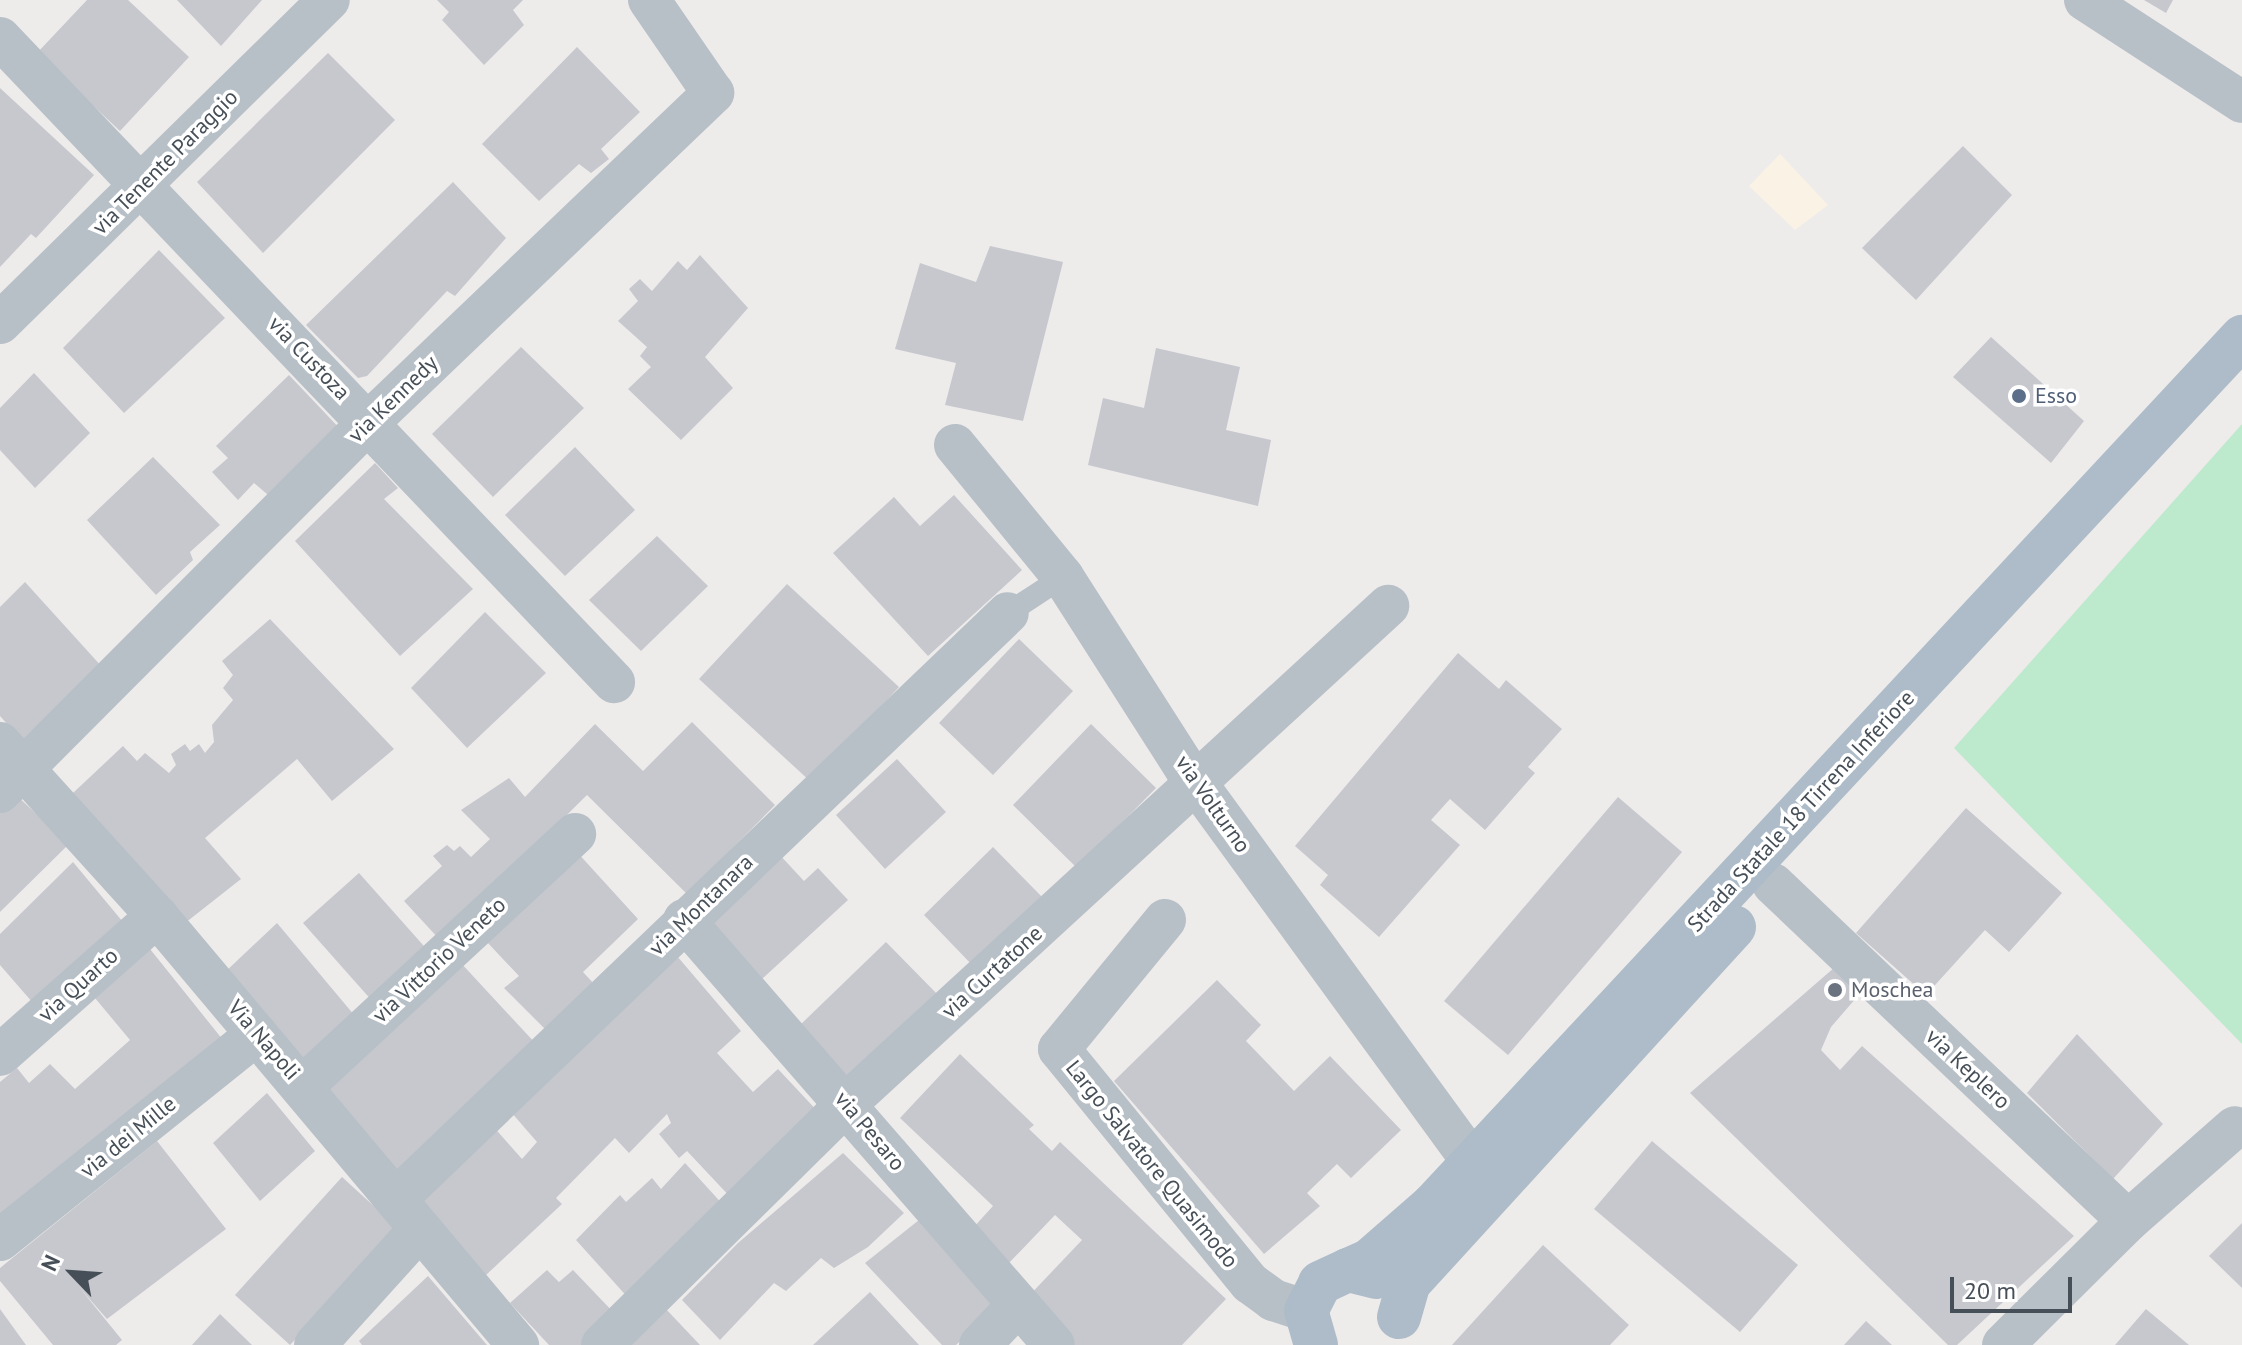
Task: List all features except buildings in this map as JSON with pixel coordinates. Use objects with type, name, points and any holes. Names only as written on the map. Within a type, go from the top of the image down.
[{"type":"main road","name":"Strada Statale 18 Tirrena Inferiore","points":[[1307,1332],[1320,1283],[1348,1270],[1397,1238],[1473,1162],[2242,337]]},
{"type":"main road","name":"Strada Statale 18 Tirrena Inferiore","points":[[1394,1331],[1409,1283],[2242,368]]},
{"type":"main road","name":"Strada Statale 18 Tirrena Inferiore","points":[[1348,1270],[1363,1271],[1389,1288],[1394,1331]]},
{"type":"street","name":"via Tenente Paraggio","points":[[0,323],[329,0]]},
{"type":"street","name":"via Kennedy","points":[[8,769],[713,93],[649,0]]},
{"type":"street","points":[[2085,0],[2242,102]]},
{"type":"street","name":"via Custoza","points":[[0,38],[370,421],[614,682]]},
{"type":"street","name":"via Volturno","points":[[955,445],[1063,577],[1198,786],[1473,1162]]},
{"type":"street","name":"via Curtatone","points":[[602,1345],[847,1103],[1198,786],[1388,606]]},
{"type":"street","name":"via Montanara","points":[[315,1345],[407,1214],[684,920],[1008,613]]},
{"type":"street","name":"Via Napoli","points":[[8,769],[157,916],[518,1345]]},
{"type":"street","name":"via Vittorio Veneto","points":[[303,1086],[575,834]]},
{"type":"street","name":"via Keplero","points":[[1773,884],[2128,1221]]},
{"type":"street","name":"via Quarto","points":[[0,1055],[157,916]]},
{"type":"street","name":"via Pesaro","points":[[684,920],[847,1103],[1017,1306],[1054,1345]]},
{"type":"street","name":"Largo Salvatore Quasimodo","points":[[1165,920],[1059,1049],[1242,1274],[1307,1332]]},
{"type":"street","name":"via dei Mille","points":[[0,1240],[257,1034]]},
{"type":"street","points":[[2003,1345],[2128,1221],[2235,1127]]},
{"type":"street","points":[[980,1345],[1017,1306]]},
{"type":"lane","points":[[1008,613],[1063,577]]},
{"type":"shaded area","points":[[1780,154],[1828,205],[1795,230],[1749,186]]},
{"type":"green space","points":[[2242,424],[2242,1044],[1954,748]]},
{"type":"place","name":"Esso","points":[[2019,396]]},
{"type":"place","name":"Moschea","points":[[1835,990]]}]
